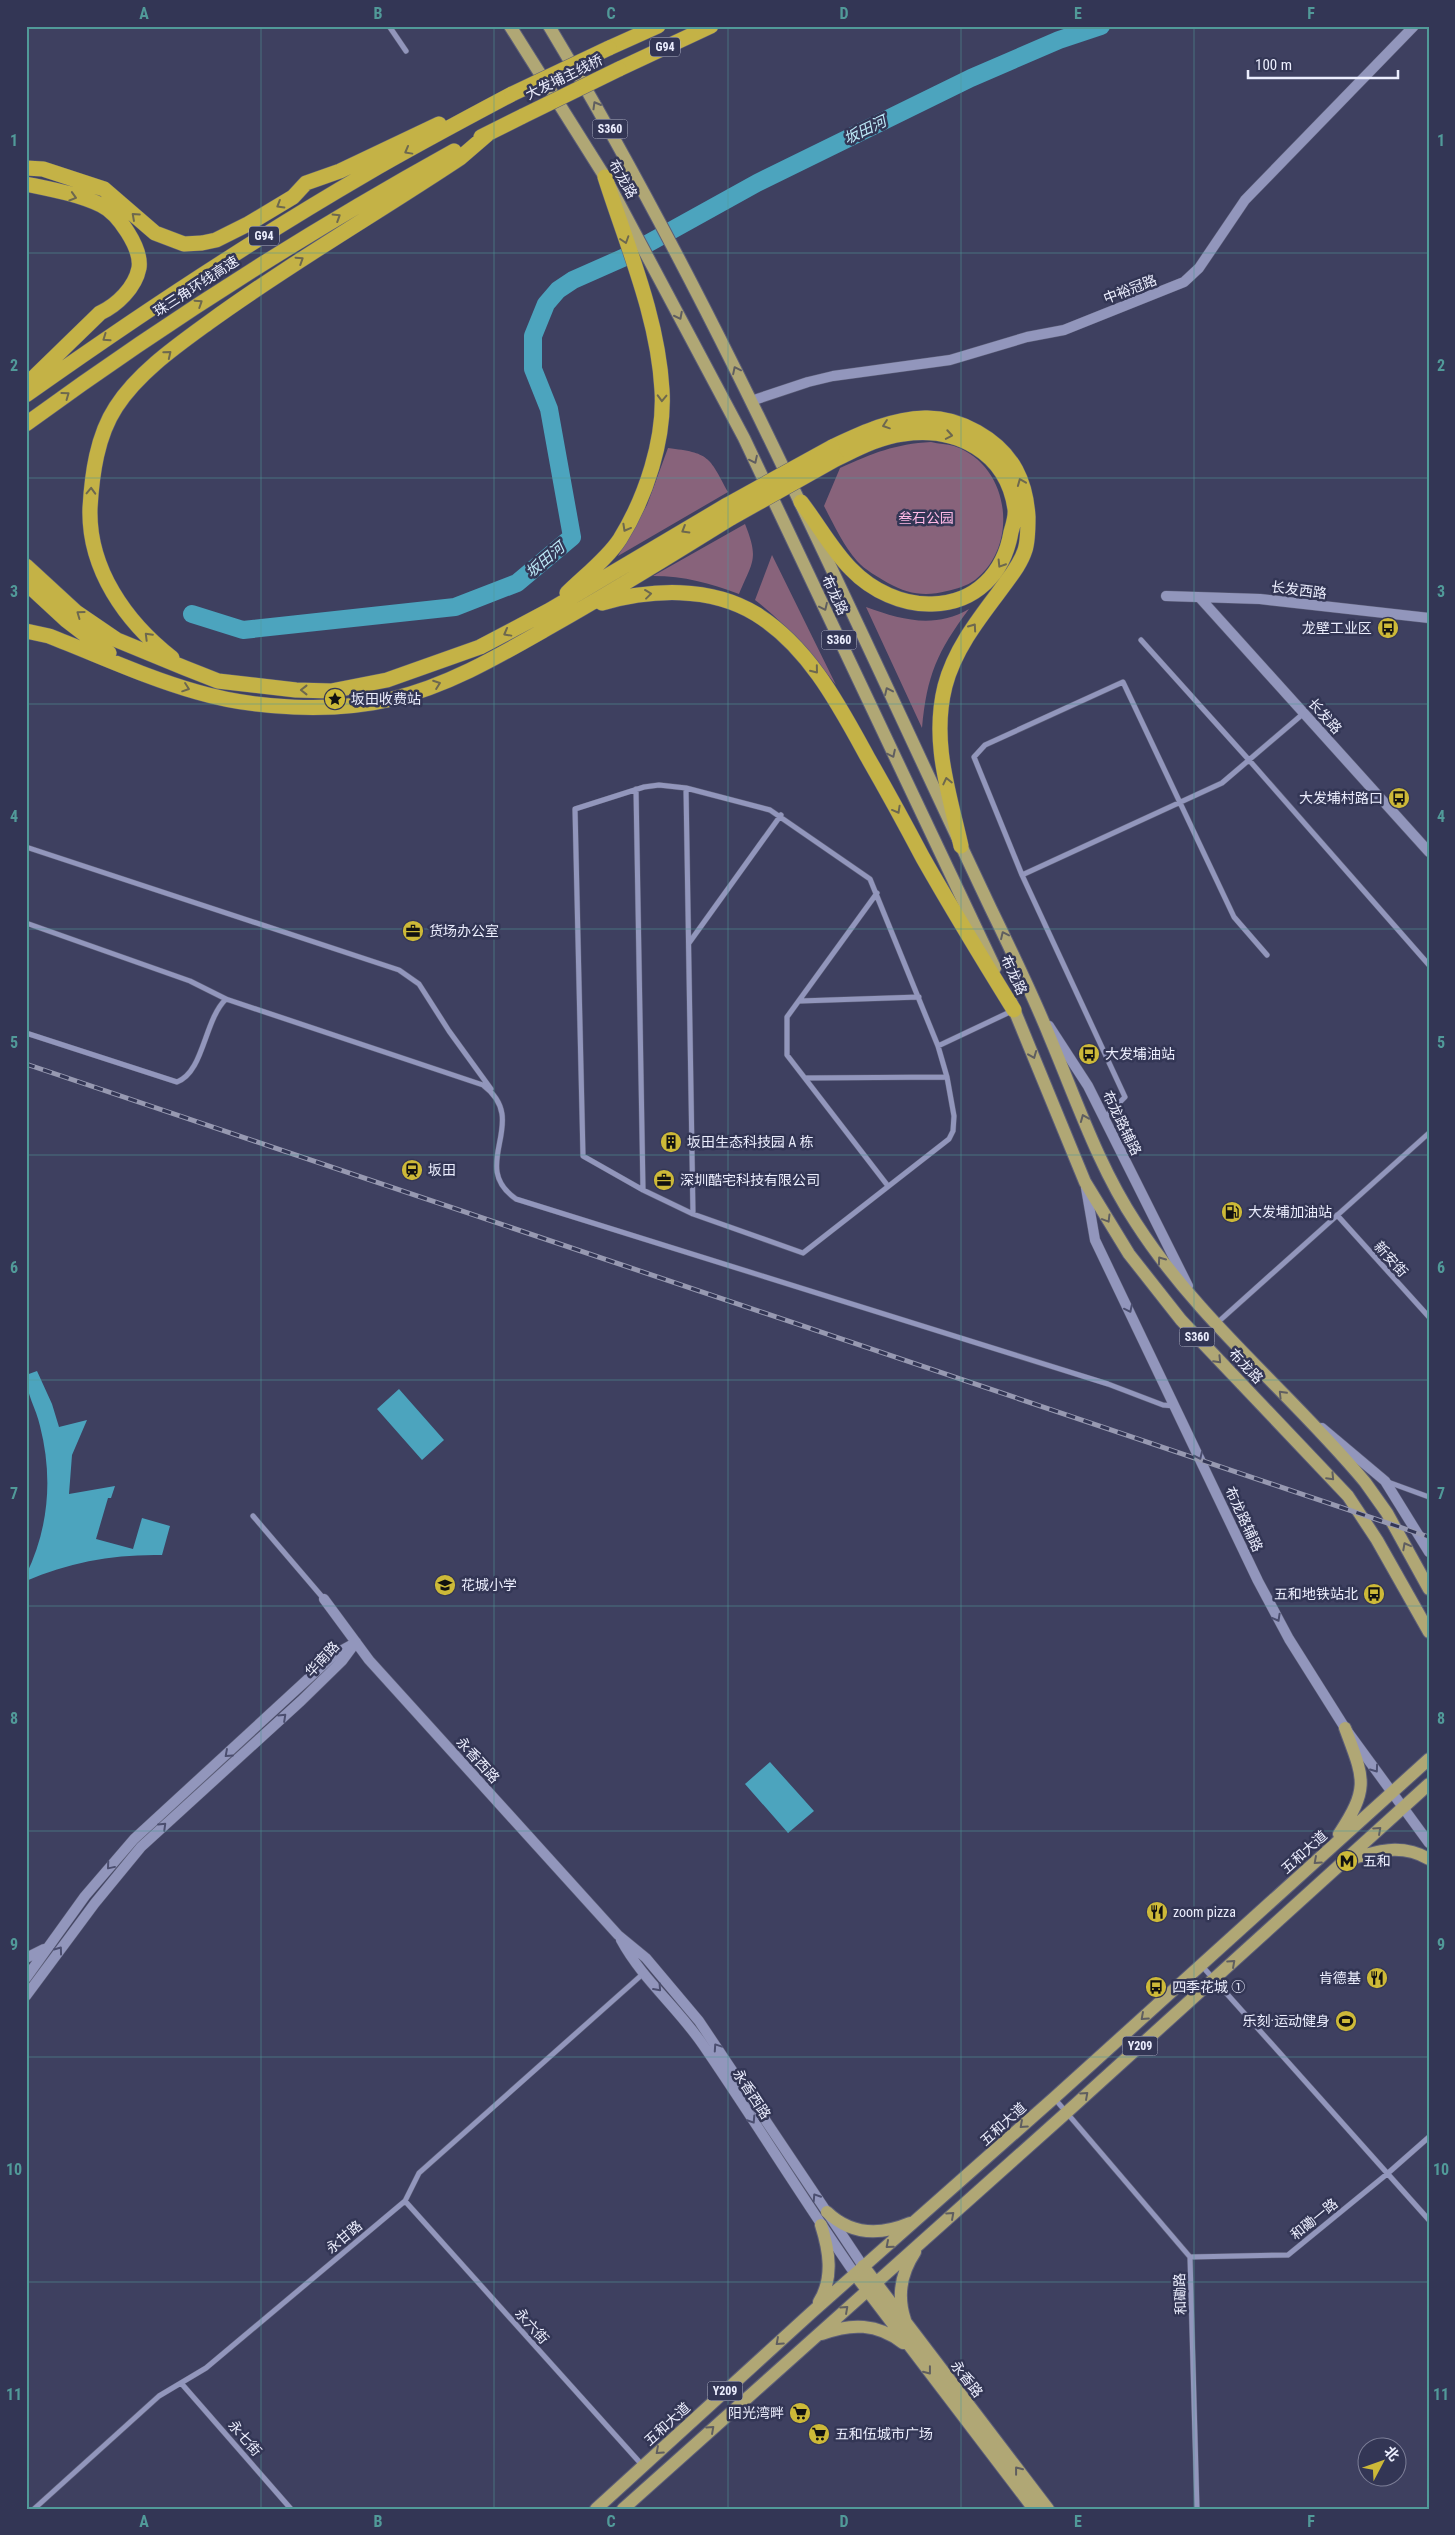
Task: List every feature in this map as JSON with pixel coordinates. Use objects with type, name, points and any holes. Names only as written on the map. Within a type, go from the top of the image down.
[{"type":"highway","name":"大发埔主线桥","points":[[512,94],[658,26]]},
{"type":"highway","name":"大发埔主线桥","points":[[523,116],[619,68],[711,26]]},
{"type":"highway","points":[[26,168],[43,169],[104,189],[155,233],[184,244],[202,243],[216,240],[248,224],[293,197],[306,183],[340,171],[410,136],[512,94]]},
{"type":"highway","name":"珠三角环线高速","points":[[26,395],[120,329],[232,255],[366,174],[512,94]]},
{"type":"highway","name":"珠三角环线高速","points":[[26,424],[117,358],[221,288],[360,203],[523,116]]},
{"type":"highway","points":[[185,668],[158,647],[130,618],[103,575],[90,526],[92,475],[103,435],[115,408],[150,368],[238,301],[460,158],[489,133]]},
{"type":"highway","points":[[550,610],[619,540],[635,511],[655,450],[661,419],[662,392],[654,336],[605,177]]},
{"type":"highway","points":[[26,184],[101,205],[117,216],[136,251],[139,267],[122,298],[112,308],[100,313],[26,385]]},
{"type":"highway","points":[[26,566],[76,612],[117,640],[185,668],[218,681],[296,690],[330,690],[387,680],[444,662],[487,644],[834,453],[864,432],[898,420],[926,418],[955,421],[982,435],[1002,452],[1016,469],[1027,496],[1028,526],[1025,550],[1015,570],[968,634],[955,659],[945,685],[940,712],[939,745],[961,846]]},
{"type":"highway","points":[[801,502],[852,570],[897,600],[917,605],[952,600],[981,588],[996,571],[1008,552],[1015,510],[1008,488],[996,464],[978,447],[957,436],[932,432],[903,434],[834,453]]},
{"type":"highway","points":[[26,631],[49,636],[198,692],[240,701],[328,708],[391,700],[447,680],[499,656],[583,608],[729,512]]},
{"type":"highway","points":[[26,583],[66,620],[124,665]]},
{"type":"highway","points":[[583,608],[621,597],[652,593],[704,595],[754,613],[774,627],[817,672],[839,705],[949,905],[1014,1010]]},
{"type":"main road","name":"布龙路","points":[[510,26],[605,177],[744,438],[1014,1010],[1086,1182],[1129,1254],[1181,1320],[1348,1496],[1373,1532],[1429,1632]]},
{"type":"main road","name":"布龙路","points":[[549,26],[595,102],[679,258],[801,502],[1039,1011],[1106,1172],[1150,1244],[1197,1305],[1353,1467],[1377,1497],[1429,1589]]},
{"type":"main road","points":[[561,26],[563,50]]},
{"type":"main road","name":"中裕冠路","points":[[751,401],[833,376],[950,360],[1027,337],[1064,330],[1184,282],[1199,268],[1245,200],[1414,26]]},
{"type":"main road","name":"长发西路","points":[[1166,596],[1260,599],[1429,618]]},
{"type":"main road","name":"长发路","points":[[1200,598],[1429,852]]},
{"type":"main road","name":"布龙路辅路","points":[[1039,1011],[1088,1086],[1197,1305]]},
{"type":"main road","name":"布龙路辅路","points":[[1086,1182],[1095,1240],[1273,1610],[1307,1669],[1346,1728],[1429,1843]]},
{"type":"main road","points":[[1300,1412],[1344,1445],[1385,1481],[1429,1552]]},
{"type":"main road","name":"永香西路","points":[[324,1599],[375,1667],[618,1935],[653,1965],[699,2021],[826,2212],[859,2270]]},
{"type":"main road","name":"华南路","points":[[26,1978],[111,1864],[156,1817],[242,1742],[335,1654],[356,1642]]},
{"type":"main road","name":"华南路","points":[[28,1991],[95,1903],[142,1846],[301,1701],[342,1661],[356,1642]]},
{"type":"main road","points":[[1331,1848],[1357,1806],[1362,1786],[1360,1766],[1346,1728]]},
{"type":"main road","name":"五和大道","points":[[596,2509],[810,2313],[920,2218],[1429,1759]]},
{"type":"main road","name":"Y209","points":[[623,2509],[1066,2113],[1429,1784]]},
{"type":"main road","points":[[1343,1861],[1386,1849],[1411,1852],[1429,1859]]},
{"type":"main road","name":"永香西路","points":[[618,1935],[631,1958],[673,2005],[703,2045],[822,2225],[859,2270]]},
{"type":"main road","points":[[26,1958],[50,1944]]},
{"type":"main road","points":[[826,2212],[844,2226],[864,2232],[895,2228],[920,2218],[928,2235],[907,2265],[900,2288],[902,2310],[910,2329]]},
{"type":"main road","points":[[810,2313],[824,2294],[829,2276],[828,2253],[822,2225]]},
{"type":"main road","name":"永香路","points":[[859,2270],[912,2350],[1034,2509]]},
{"type":"main road","name":"永香路","points":[[871,2286],[910,2329],[1048,2509]]},
{"type":"main road","points":[[795,2327],[810,2341],[835,2329],[857,2325],[868,2326],[890,2335],[912,2350]]},
{"type":"street","points":[[389,26],[406,51]]},
{"type":"street","points":[[1141,640],[1429,965]]},
{"type":"street","points":[[1104,1118],[1125,1097],[1022,875],[974,757],[985,745],[1123,682],[1234,917],[1267,955]]},
{"type":"street","points":[[1022,875],[1222,783],[1304,713]]},
{"type":"street","points":[[659,785],[686,788],[770,810],[870,879],[938,1046],[947,1077],[954,1116],[953,1131],[949,1139],[803,1253],[693,1214],[642,1190],[582,1156],[575,809],[636,790],[659,785]]},
{"type":"street","points":[[686,788],[693,1214]]},
{"type":"street","points":[[636,790],[642,1190]]},
{"type":"street","points":[[689,944],[781,816]]},
{"type":"street","points":[[26,847],[398,970],[418,984],[449,1031],[495,1093],[502,1106],[504,1123],[496,1160],[497,1172],[500,1184],[516,1199],[1108,1384],[1163,1405],[1171,1407],[1175,1405]]},
{"type":"street","points":[[877,893],[787,1017],[787,1055],[888,1186]]},
{"type":"street","points":[[26,923],[190,981],[226,1000],[470,1079],[495,1093]]},
{"type":"street","points":[[800,1000],[918,997]]},
{"type":"street","points":[[26,1033],[177,1082],[185,1079],[192,1072],[211,1022],[219,1006],[226,1000]]},
{"type":"street","points":[[938,1046],[1014,1010]]},
{"type":"street","points":[[805,1078],[947,1077]]},
{"type":"street","points":[[1215,1324],[1429,1133]]},
{"type":"street","name":"新安街","points":[[1337,1215],[1429,1318]]},
{"type":"street","points":[[1385,1481],[1429,1497]]},
{"type":"street","points":[[253,1516],[324,1599]]},
{"type":"street","name":"永甘路","points":[[34,2509],[159,2396],[206,2368],[405,2201],[419,2173],[653,1965]]},
{"type":"street","points":[[1201,1966],[1429,2220]]},
{"type":"street","name":"和磡路","points":[[1054,2098],[1190,2257],[1197,2509]]},
{"type":"street","name":"和磡一路","points":[[1190,2257],[1288,2255],[1429,2137]]},
{"type":"street","name":"永六街","points":[[405,2201],[643,2466]]},
{"type":"street","name":"永七街","points":[[181,2383],[291,2509]]},
{"type":"green space","name":"叁石公园","points":[[931,442],[954,446],[973,456],[987,470],[997,488],[1002,507],[1003,527],[999,547],[989,565],[975,580],[965,586],[939,593],[924,594],[895,587],[860,564],[843,542],[824,506],[840,468],[884,450]]},
{"type":"green space","points":[[668,448],[692,452],[706,458],[728,492],[618,556],[647,505]]},
{"type":"green space","points":[[745,524],[753,553],[751,567],[739,594],[697,581],[676,577],[653,576]]},
{"type":"green space","points":[[772,555],[836,685],[778,619],[755,600]]},
{"type":"green space","points":[[866,607],[905,619],[931,621],[956,615],[969,609],[949,638],[935,665],[927,693],[922,728]]},
{"type":"water","points":[[37,1371],[52,1404],[59,1427],[87,1420],[72,1455],[69,1494],[115,1486],[111,1498],[108,1498],[96,1539],[133,1549],[142,1518],[170,1526],[162,1555],[92,1560],[42,1574],[26,1581],[26,1575],[40,1539],[44,1521],[47,1483],[44,1445],[26,1382],[26,1375]]},
{"type":"water","points":[[399,1389],[444,1440],[422,1460],[377,1409]]},
{"type":"water","points":[[770,1762],[814,1811],[788,1833],[745,1784]]},
{"type":"waterway","name":"坂田河","points":[[636,250],[757,183],[971,78],[1059,40],[1101,26]]},
{"type":"waterway","name":"坂田河","points":[[192,614],[243,630],[455,607],[517,583],[572,537],[549,409],[533,369],[533,336],[546,304],[558,290],[573,280],[625,257]]},
{"type":"railway","points":[[26,1064],[1429,1537]]},
{"type":"place","name":"龙壁工业区","points":[[1388,628]]},
{"type":"place","name":"坂田收费站","points":[[335,699]]},
{"type":"place","name":"大发埔村路口","points":[[1399,798]]},
{"type":"place","name":"货场办公室","points":[[413,931]]},
{"type":"place","name":"大发埔油站","points":[[1089,1054]]},
{"type":"place","name":"坂田生态科技园 A 栋","points":[[671,1142]]},
{"type":"place","name":"坂田","points":[[412,1170]]},
{"type":"place","name":"深圳酷宅科技有限公司","points":[[664,1180]]},
{"type":"place","name":"大发埔加油站","points":[[1232,1212]]},
{"type":"place","name":"花城小学","points":[[445,1585]]},
{"type":"place","name":"五和地铁站北","points":[[1374,1594]]},
{"type":"place","name":"五和","points":[[1347,1861]]},
{"type":"place","name":"zoom pizza","points":[[1157,1912]]},
{"type":"place","name":"肯德基","points":[[1377,1978]]},
{"type":"place","name":"四季花城 ①","points":[[1156,1987]]},
{"type":"place","name":"乐刻·运动健身","points":[[1346,2021]]},
{"type":"place","name":"阳光湾畔","points":[[800,2413]]},
{"type":"place","name":"五和伍城市广场","points":[[819,2434]]}]
